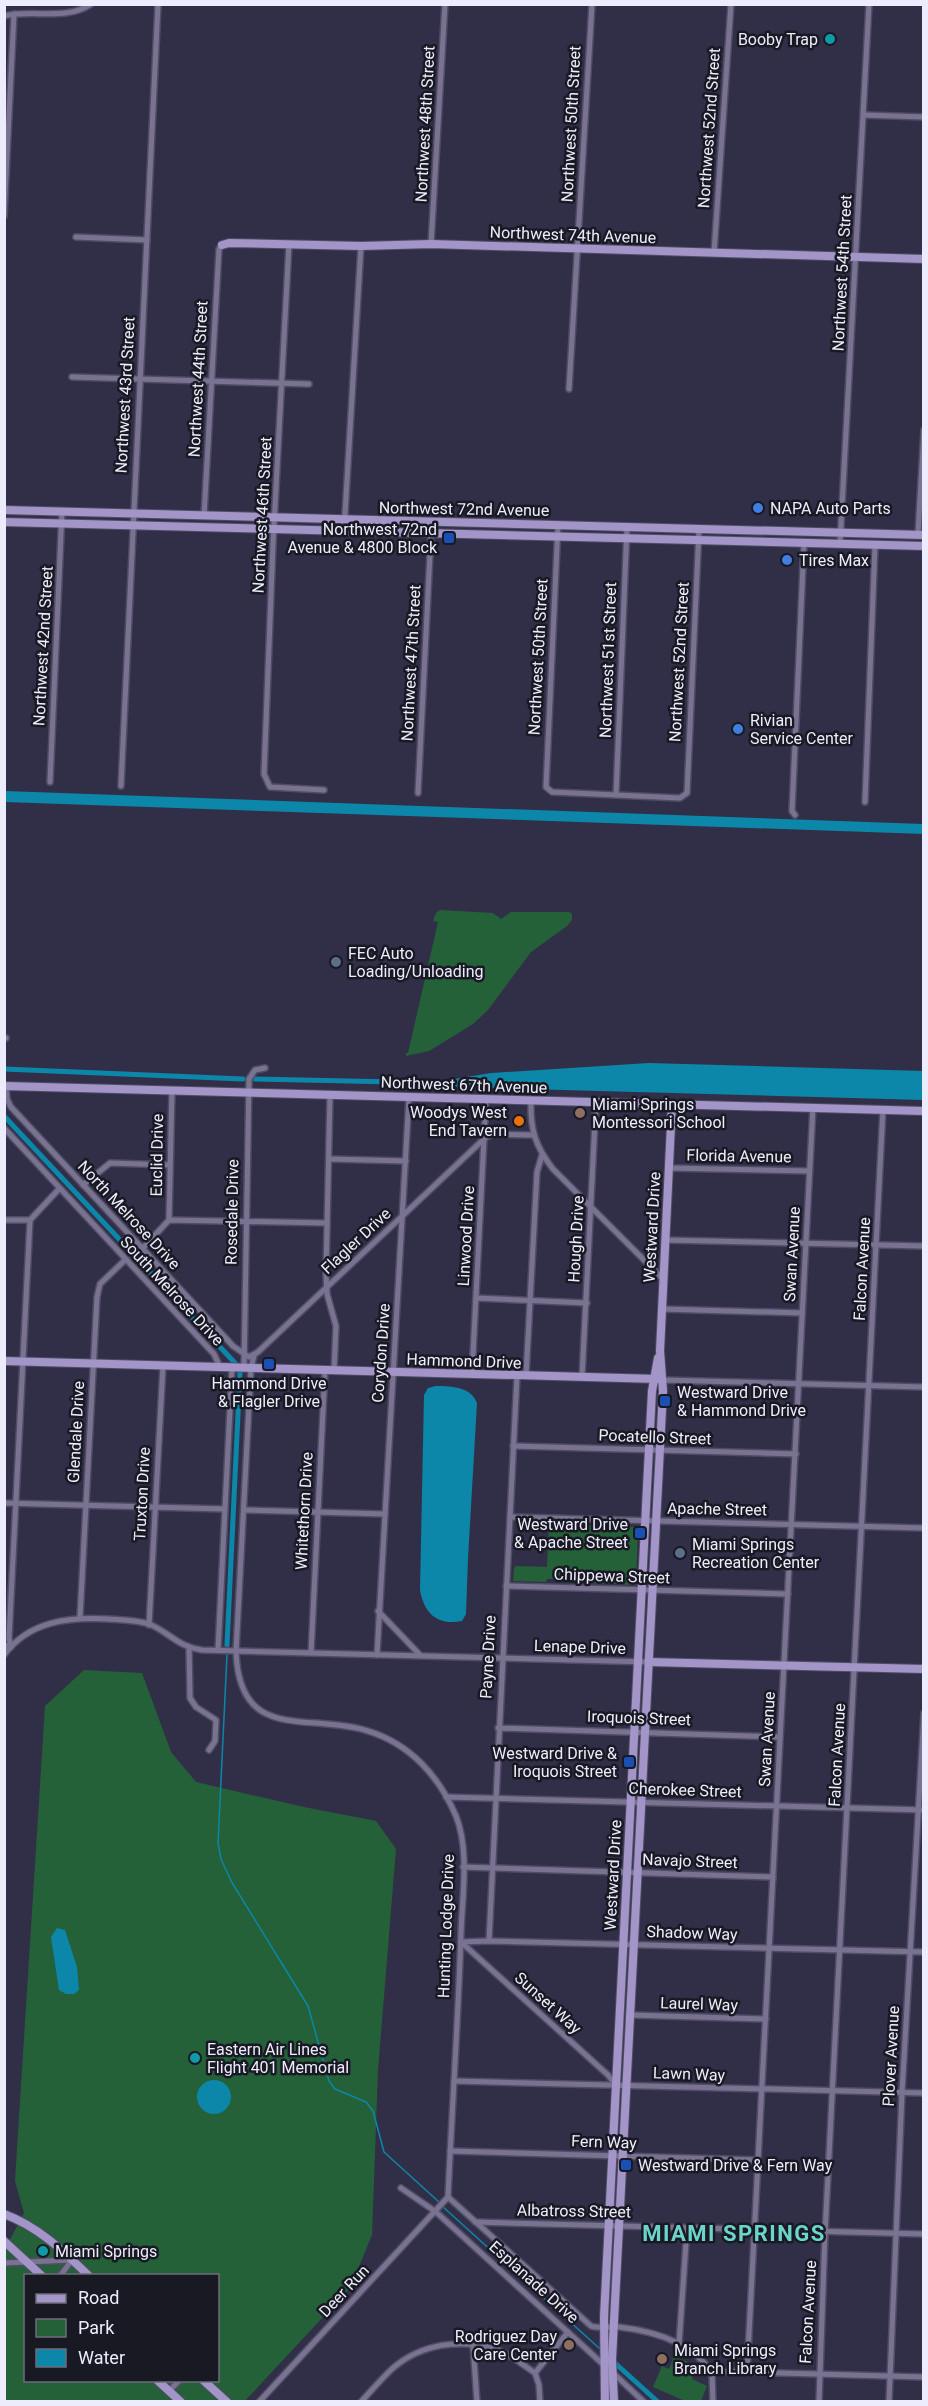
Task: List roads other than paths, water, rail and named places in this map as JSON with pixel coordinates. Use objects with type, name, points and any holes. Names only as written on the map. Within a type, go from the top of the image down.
[{"type":"street","points":[[4,16],[78,12],[91,4]]},
{"type":"street","name":"Northwest 43rd Street","points":[[121,786],[158,4]]},
{"type":"street","name":"Northwest 48th Street","points":[[431,244],[445,4]]},
{"type":"street","name":"Northwest 50th Street","points":[[569,389],[592,4]]},
{"type":"street","name":"Northwest 52nd Street","points":[[714,253],[731,4]]},
{"type":"street","name":"Northwest 54th Street","points":[[840,544],[865,115],[869,4]]},
{"type":"street","points":[[4,216],[14,14]]},
{"type":"street","points":[[865,115],[924,117]]},
{"type":"street","points":[[76,237],[147,240]]},
{"type":"street","name":"Northwest 74th Avenue","points":[[222,245],[229,243],[361,246],[431,244],[924,258]]},
{"type":"street","name":"Northwest 46th Street","points":[[289,244],[264,774],[270,787],[324,789]]},
{"type":"street","name":"Northwest 44th Street","points":[[204,516],[219,249],[222,245]]},
{"type":"street","points":[[344,531],[361,246]]},
{"type":"street","points":[[72,377],[309,384]]},
{"type":"street","points":[[921,535],[924,429]]},
{"type":"street","name":"Northwest 72nd Avenue","points":[[4,510],[921,535]]},
{"type":"street","name":"Northwest 42nd Street","points":[[50,782],[62,512]]},
{"type":"street","points":[[204,516],[208,524],[213,527]]},
{"type":"street","name":"Northwest 72nd Avenue","points":[[4,522],[924,546]]},
{"type":"street","points":[[461,534],[467,531],[470,524]]},
{"type":"street","name":"Northwest 50th Street","points":[[558,525],[546,787],[552,792],[616,795]]},
{"type":"street","name":"Northwest 51st Street","points":[[616,795],[627,527]]},
{"type":"street","name":"Northwest 52nd Street","points":[[616,795],[680,798],[687,793],[699,529]]},
{"type":"street","name":"Northwest 47th Street","points":[[418,793],[431,534]]},
{"type":"street","points":[[795,815],[792,811],[804,543]]},
{"type":"street","points":[[865,802],[875,545]]},
{"type":"street","name":"Rosedale Drive","points":[[247,1368],[244,1355],[245,1221],[250,1075],[255,1070],[265,1068]]},
{"type":"street","name":"Northwest 67th Avenue","points":[[5,1086],[924,1111]]},
{"type":"street","name":"North Melrose Drive","points":[[5,1086],[11,1107],[233,1346],[244,1355]]},
{"type":"street","name":"Euclid Drive","points":[[169,1220],[172,1090]]},
{"type":"street","points":[[330,1095],[327,1294],[336,1326],[334,1371]]},
{"type":"street","name":"Corydon Drive","points":[[377,1655],[409,1097]]},
{"type":"street","name":"Linwood Drive","points":[[472,1374],[486,1099]]},
{"type":"street","points":[[531,1100],[530,1124],[542,1155],[590,1207],[663,1279]]},
{"type":"street","name":"Hough Drive","points":[[582,1377],[596,1102]]},
{"type":"street","name":"Westward Drive","points":[[614,2402],[612,2372],[614,2326],[663,1380],[660,1351],[672,1104]]},
{"type":"street","name":"Swan Avenue","points":[[747,2372],[813,1107]]},
{"type":"street","name":"Falcon Avenue","points":[[819,2402],[818,2374],[883,1109]]},
{"type":"street","name":"South Melrose Drive","points":[[4,1128],[214,1354],[220,1367]]},
{"type":"street","points":[[484,1138],[492,1134],[533,1135]]},
{"type":"street","name":"Flagler Drive","points":[[254,1356],[484,1138]]},
{"type":"street","points":[[526,1376],[537,1172],[542,1155]]},
{"type":"street","points":[[329,1159],[406,1161]]},
{"type":"street","points":[[83,1185],[110,1163],[170,1165]]},
{"type":"street","name":"Florida Avenue","points":[[669,1168],[809,1171]]},
{"type":"street","points":[[4,1655],[9,1638],[30,1220],[59,1189]]},
{"type":"street","points":[[4,1220],[30,1220]]},
{"type":"street","points":[[142,1249],[169,1220],[327,1223]]},
{"type":"street","points":[[665,1240],[924,1246]]},
{"type":"street","name":"Glendale Drive","points":[[80,1617],[98,1289],[100,1284],[125,1260]]},
{"type":"street","points":[[476,1298],[587,1303]]},
{"type":"street","points":[[662,1309],[802,1313]]},
{"type":"street","points":[[233,1346],[240,1346],[244,1341]]},
{"type":"street","name":"Westward Drive","points":[[605,2402],[603,2326],[634,1731],[653,1379],[660,1351]]},
{"type":"street","points":[[8,1646],[45,1625],[80,1617],[150,1624],[189,1648],[236,1651],[244,1510],[247,1368],[254,1356],[244,1355]]},
{"type":"street","name":"Hammond Drive","points":[[4,1361],[924,1387]]},
{"type":"street","name":"Truxton Drive","points":[[150,1624],[163,1366]]},
{"type":"street","points":[[218,1650],[232,1368]]},
{"type":"street","name":"Whitethorn Drive","points":[[311,1653],[325,1370]]},
{"type":"street","name":"Payne Drive","points":[[489,1941],[517,1376]]},
{"type":"street","name":"Pocatello Street","points":[[513,1446],[796,1454]]},
{"type":"street","points":[[4,1503],[225,1509]]},
{"type":"street","points":[[244,1510],[385,1514]]},
{"type":"street","name":"Apache Street","points":[[510,1517],[924,1528]]},
{"type":"street","name":"Chippewa Street","points":[[506,1586],[652,1592],[788,1594]]},
{"type":"street","points":[[378,1611],[420,1655]]},
{"type":"street","points":[[189,1648],[190,1698],[196,1707],[216,1720],[215,1741],[208,1750]]},
{"type":"street","name":"Lenape Drive","points":[[236,1651],[924,1670]]},
{"type":"street","name":"Hunting Lodge Drive","points":[[236,1651],[242,1686],[257,1708],[267,1715],[288,1722],[351,1727],[388,1739],[420,1762],[434,1777],[456,1817],[462,1835],[463,1867],[447,2199]]},
{"type":"street","name":"Plover Avenue","points":[[889,2402],[902,2093],[921,1810],[924,1713]]},
{"type":"street","name":"Iroquois Street","points":[[498,1728],[780,1737]]},
{"type":"street","name":"Cherokee Street","points":[[446,1797],[921,1810]]},
{"type":"street","name":"Navajo Street","points":[[463,1867],[773,1877]]},
{"type":"street","name":"Shadow Way","points":[[460,1942],[924,1952]]},
{"type":"street","name":"Sunset Way","points":[[460,1942],[603,2070],[616,2085]]},
{"type":"street","name":"Laurel Way","points":[[631,2015],[766,2019]]},
{"type":"street","name":"Lawn Way","points":[[454,2081],[924,2094]]},
{"type":"street","name":"Fern Way","points":[[450,2151],[758,2160]]},
{"type":"street","name":"Esplanade Drive","points":[[401,2187],[437,2210],[644,2402]]},
{"type":"street","points":[[447,2199],[586,2323],[595,2327],[614,2326],[657,2335],[679,2344],[699,2359],[711,2372],[713,2378],[713,2402]]},
{"type":"street","name":"Deer Run","points":[[259,2402],[447,2199]]},
{"type":"street","points":[[4,2214],[34,2228],[87,2274]]},
{"type":"street","name":"Albatross Street","points":[[475,2222],[924,2234]]},
{"type":"street","points":[[679,2344],[687,2228]]},
{"type":"street","points":[[4,2241],[40,2274]]},
{"type":"street","points":[[4,2263],[72,2260]]},
{"type":"street","points":[[62,2274],[72,2260]]},
{"type":"street","points":[[535,2373],[568,2332]]},
{"type":"street","points":[[361,2402],[395,2367],[426,2349],[447,2344],[495,2349],[514,2358],[535,2373],[539,2385],[540,2402]]},
{"type":"street","points":[[473,2345],[477,2402]]},
{"type":"street","points":[[711,2372],[924,2377]]},
{"type":"street","points":[[159,2382],[181,2402]]},
{"type":"street","points":[[170,2391],[178,2382]]},
{"type":"street","points":[[205,2382],[227,2402]]},
{"type":"water","points":[[5,791],[923,824],[924,834],[5,802]]},
{"type":"water","points":[[649,1063],[923,1071],[923,1100],[458,1087],[436,1082],[491,1073]]},
{"type":"water","points":[[454,1387],[466,1391],[477,1403],[466,1614],[462,1621],[453,1622],[445,1622],[433,1616],[425,1605],[420,1590],[424,1395],[428,1388]]},
{"type":"water","points":[[57,1928],[65,1930],[77,1967],[79,1990],[74,1994],[66,1994],[59,1990],[51,1937]]},
{"type":"water","points":[[214,2080],[226,2085],[231,2097],[226,2109],[214,2114],[202,2109],[197,2097],[202,2085]]},
{"type":"waterway","points":[[4,1069],[243,1079]]},
{"type":"waterway","points":[[255,1079],[442,1083]]},
{"type":"waterway","points":[[4,1116],[235,1363]]},
{"type":"waterway","points":[[227,1645],[240,1372]]},
{"type":"waterway","points":[[227,1655],[218,1843],[221,1859],[231,1881],[308,2006],[329,2081],[335,2089],[366,2102],[373,2111],[384,2152],[439,2202]]},
{"type":"waterway","points":[[442,2206],[599,2348]]},
{"type":"waterway","points":[[616,2364],[658,2402]]},
{"type":"place","name":"Booby Trap","points":[[830,39]]},
{"type":"place","name":"NAPA Auto Parts","points":[[758,508]]},
{"type":"place","name":"Northwest 72nd Avenue & 4800 Block","points":[[449,538]]},
{"type":"place","name":"Tires Max","points":[[787,560]]},
{"type":"place","name":"Rivian Service Center","points":[[738,729]]},
{"type":"place","name":"FEC Auto Loading/Unloading","points":[[336,962]]},
{"type":"place","name":"Miami Springs Montessori School","points":[[580,1113]]},
{"type":"place","name":"Woodys West End Tavern","points":[[519,1121]]},
{"type":"place","name":"Hammond Drive & Flagler Drive","points":[[269,1364]]},
{"type":"place","name":"Westward Drive & Hammond Drive","points":[[665,1401]]},
{"type":"place","name":"Westward Drive & Apache Street","points":[[640,1533]]},
{"type":"place","name":"Miami Springs Recreation Center","points":[[680,1553]]},
{"type":"place","name":"Westward Drive & Iroquois Street","points":[[629,1762]]},
{"type":"place","name":"Eastern Air Lines Flight 401 Memorial","points":[[195,2058]]},
{"type":"place","name":"Westward Drive & Fern Way","points":[[626,2165]]},
{"type":"place","name":"Miami Springs","points":[[43,2251]]},
{"type":"place","name":"Rodriguez Day Care Center","points":[[569,2345]]},
{"type":"place","name":"Miami Springs Branch Library","points":[[662,2359]]},
{"type":"district","name":"MIAMI SPRINGS","points":[[734,2233]]}]
